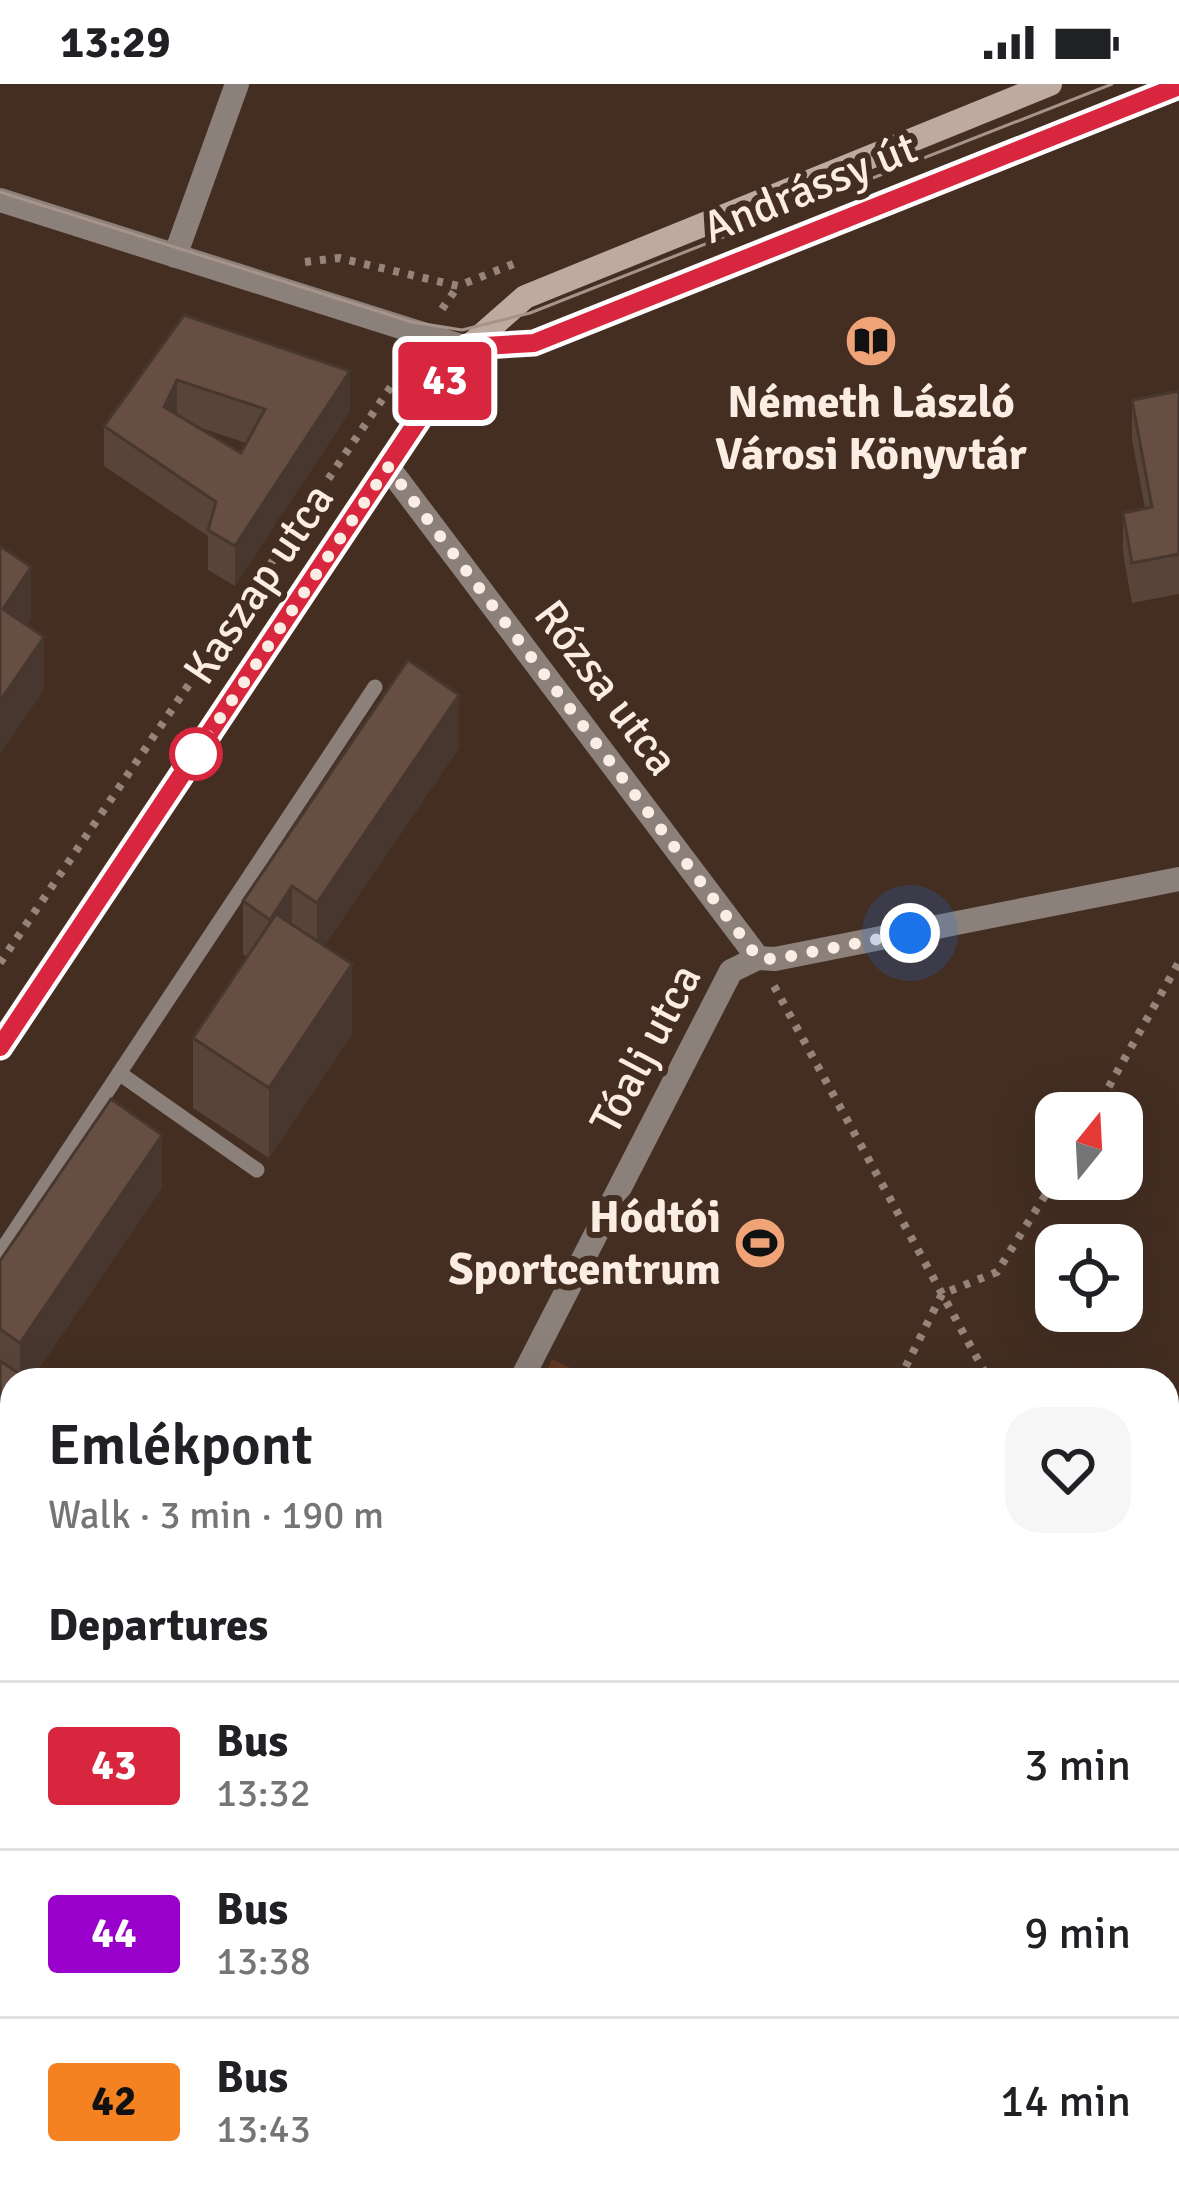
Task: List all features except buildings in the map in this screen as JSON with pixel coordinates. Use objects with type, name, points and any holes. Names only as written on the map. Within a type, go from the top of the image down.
[{"type":"street","points":[[176,256],[237,84]]},
{"type":"street","name":"Andrássy út","points":[[467,347],[525,297],[1050,84]]},
{"type":"street","name":"Andrássy út","points":[[0,200],[467,347],[534,343],[1179,86]]},
{"type":"street","name":"Kaszap utca","points":[[0,1047],[467,347]]},
{"type":"street","name":"Rózsa utca","points":[[388,467],[758,958]]},
{"type":"street","name":"Tóalj utca","points":[[527,1368],[731,971],[758,958],[775,959],[1179,879]]},
{"type":"lane","points":[[0,1253],[375,686]]},
{"type":"lane","points":[[119,1073],[256,1170]]},
{"type":"path","points":[[0,963],[458,286],[339,258],[308,263],[287,257]]},
{"type":"path","points":[[758,958],[982,1368]]},
{"type":"path","points":[[1106,1092],[1179,962]]},
{"type":"path","points":[[905,1368],[942,1294],[998,1271],[1042,1200]]},
{"type":"shaded area","points":[[552,1359],[571,1368],[548,1368]]},
{"type":"tram line","points":[[0,192],[412,322],[462,330],[530,313],[1112,84]]},
{"type":"bus line","name":"43","points":[[0,1047],[467,347],[534,343],[1179,86]]},
{"type":"place","name":"Németh László Városi Könyvtár","points":[[871,341]]},
{"type":"place","name":"Hódtói Sportcentrum","points":[[760,1243]]},
{"type":"route","points":[[196,754],[388,467],[758,958],[775,959],[910,933]]}]
